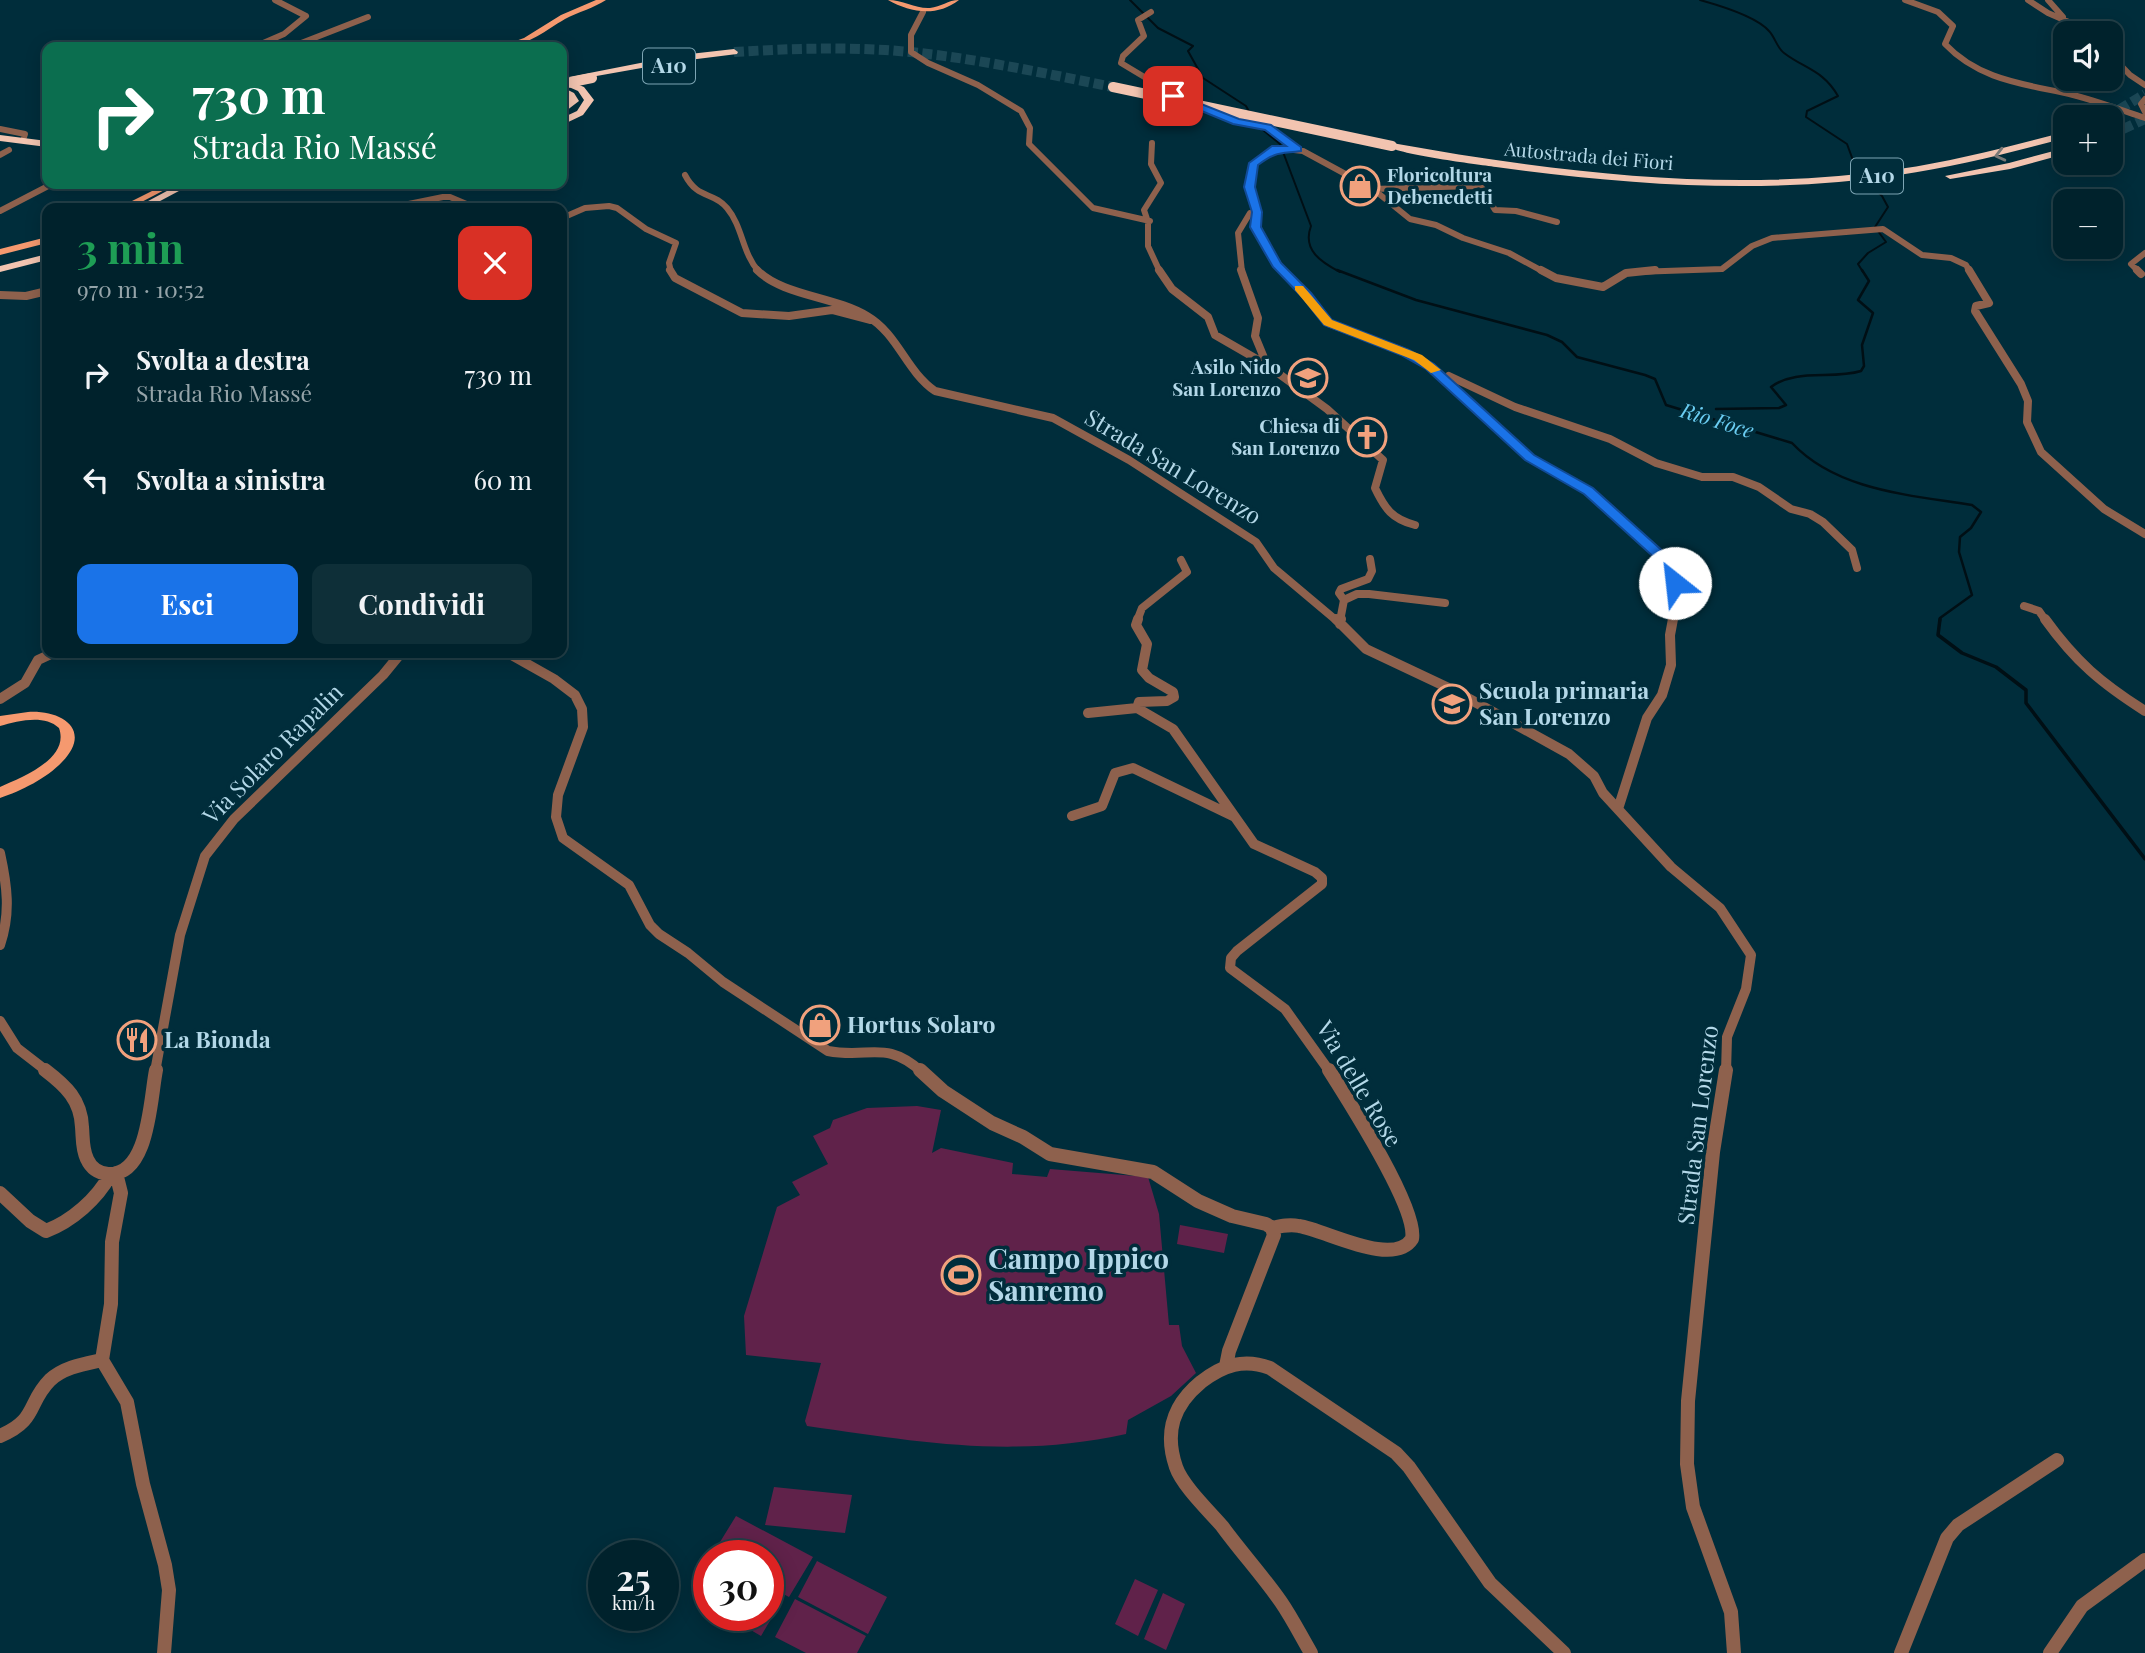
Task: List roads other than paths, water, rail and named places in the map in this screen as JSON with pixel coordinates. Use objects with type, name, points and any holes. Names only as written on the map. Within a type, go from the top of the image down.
[{"type":"highway","name":"A10","points":[[567,80],[681,58],[736,56],[567,81]]},
{"type":"highway","points":[[567,72],[681,58]]},
{"type":"highway","points":[[567,84],[581,89],[589,100],[580,113],[567,120]]},
{"type":"highway","name":"Autostrada dei Fiori","points":[[1113,92],[1392,148],[1550,176],[1687,184],[1816,187],[1930,179],[2010,166],[2053,154]]},
{"type":"highway","points":[[567,93],[574,101],[567,107]]},
{"type":"highway","points":[[0,138],[42,146]]},
{"type":"highway","name":"Autostrada dei Fiori","points":[[1687,184],[1800,182],[1912,172],[1980,159],[2053,138]]},
{"type":"highway","points":[[5,147],[42,147]]},
{"type":"highway","points":[[148,203],[176,189]]},
{"type":"highway","points":[[162,195],[181,189]]},
{"type":"highway","points":[[0,263],[42,252]]},
{"type":"highway","points":[[0,269],[42,258]]},
{"type":"main road","points":[[520,42],[564,17],[602,0]]},
{"type":"main road","points":[[892,0],[923,12],[943,7],[955,0]]},
{"type":"main road","points":[[133,203],[162,189]]},
{"type":"main road","points":[[0,252],[42,241]]},
{"type":"main road","points":[[0,721],[36,715],[51,717],[62,723],[68,731],[68,741],[63,753],[52,765],[0,793]]},
{"type":"street","points":[[262,42],[284,34],[306,16],[275,0]]},
{"type":"street","points":[[1905,0],[1939,11],[1950,20],[1953,26],[1945,44],[1965,65],[2004,81],[2068,94],[2145,118]]},
{"type":"street","points":[[2028,0],[2048,13],[2069,21]]},
{"type":"street","points":[[2048,0],[2061,16],[2070,21]]},
{"type":"street","points":[[923,12],[915,21],[911,52],[978,85],[1021,111],[1030,128],[1029,144],[1093,208],[1150,220]]},
{"type":"street","points":[[1151,12],[1138,20],[1144,36],[1123,56],[1121,63],[1125,67],[1173,96],[1217,115],[1268,127],[1297,149]]},
{"type":"street","points":[[303,42],[368,17]]},
{"type":"street","points":[[2123,65],[2130,75],[2145,85]]},
{"type":"street","points":[[2145,99],[2141,104],[2145,112]]},
{"type":"street","points":[[0,129],[25,134],[24,137]]},
{"type":"street","points":[[1152,143],[1148,160],[1161,183],[1144,210],[1150,220],[1147,242],[1166,282],[1210,316],[1215,335],[1268,365],[1327,409],[1383,460],[1375,488],[1385,509],[1393,519],[1415,525]]},
{"type":"street","points":[[0,155],[5,147]]},
{"type":"street","points":[[1618,809],[1647,718],[1661,695],[1671,666],[1670,635],[1673,621],[1670,600],[1676,575],[1673,567],[1588,491],[1530,457],[1440,374],[1418,358],[1328,323],[1269,254],[1255,227],[1257,212],[1250,187],[1254,163],[1276,148],[1297,149],[1332,164],[1373,189],[1410,219],[1436,225],[1463,239],[1509,253],[1556,278],[1604,287],[1626,273],[1722,269],[1752,246],[1772,238],[1883,229],[1922,255],[1959,260],[1970,269],[1989,303],[1976,306],[1975,311],[2021,384],[2028,401],[2027,422],[2041,452],[2104,509],[2145,534]]},
{"type":"street","name":"Strada San Lorenzo","points":[[685,175],[696,192],[727,208],[749,258],[759,273],[779,284],[850,306],[873,320],[885,330],[919,380],[926,386],[953,396],[1053,418],[1111,449],[1256,542],[1274,568],[1367,649],[1455,691],[1569,754],[1594,776],[1603,793],[1671,867],[1720,908],[1744,940],[1751,955],[1746,989],[1727,1037],[1726,1078],[1713,1152],[1688,1401],[1687,1464],[1693,1507],[1731,1612],[1734,1653]]},
{"type":"street","points":[[1373,189],[1475,186],[1482,188],[1495,210],[1516,211],[1557,222]]},
{"type":"street","points":[[0,211],[42,189]]},
{"type":"street","points":[[414,203],[450,197],[464,203]]},
{"type":"street","points":[[567,216],[594,206],[617,208],[646,229],[676,243],[668,258],[668,270],[675,278],[742,313],[789,316],[832,310],[851,317],[873,320]]},
{"type":"street","points":[[1257,212],[1250,213],[1238,233],[1239,263],[1258,318],[1255,336],[1268,365]]},
{"type":"street","points":[[2141,274],[2131,264],[2145,254]]},
{"type":"street","points":[[0,295],[26,296],[42,292]]},
{"type":"street","points":[[1440,374],[1451,376],[1468,387],[1515,407],[1610,439],[1656,463],[1684,473],[1702,477],[1733,477],[1759,487],[1791,509],[1810,514],[1823,522],[1852,550],[1857,568]]},
{"type":"street","points":[[1340,624],[1344,600],[1339,593],[1340,589],[1368,579],[1373,566],[1370,559]]},
{"type":"street","points":[[1088,713],[1137,708],[1139,702],[1167,701],[1174,697],[1173,692],[1145,676],[1141,670],[1140,661],[1147,643],[1136,625],[1142,608],[1186,572],[1181,560]]},
{"type":"street","points":[[1344,600],[1357,594],[1368,594],[1445,603]]},
{"type":"street","points":[[2024,606],[2039,611],[2064,645],[2103,684],[2145,711]]},
{"type":"street","points":[[0,699],[25,682],[38,660],[42,658]]},
{"type":"street","name":"Via Solaro Rapalin","points":[[0,1193],[30,1221],[50,1231],[68,1219],[113,1174],[133,1164],[139,1156],[180,935],[205,856],[234,820],[383,675],[397,658]]},
{"type":"street","points":[[518,658],[538,668],[575,695],[582,709],[583,727],[558,795],[556,817],[563,838],[629,885],[650,925],[659,934],[688,953],[723,982],[828,1051],[842,1054],[892,1052],[908,1060],[943,1091],[992,1123],[1050,1154],[1153,1172],[1198,1201],[1232,1216],[1266,1224],[1272,1228],[1274,1234],[1229,1351],[1226,1366]]},
{"type":"street","name":"Via delle Rose","points":[[1137,708],[1173,729],[1254,844],[1315,872],[1322,878],[1322,884],[1237,951],[1231,958],[1230,968],[1286,1009],[1312,1041],[1401,1196],[1413,1233],[1410,1243],[1401,1249],[1393,1250],[1363,1246],[1285,1223],[1272,1228]]},
{"type":"street","points":[[1072,816],[1102,806],[1115,773],[1133,768],[1236,818]]},
{"type":"street","points":[[0,853],[8,887],[9,919],[0,946]]},
{"type":"street","points":[[0,1021],[15,1046],[61,1083],[75,1098],[81,1110],[85,1157],[96,1172],[113,1174],[121,1193],[112,1242],[111,1304],[102,1360],[127,1402],[143,1484],[165,1565],[169,1590],[164,1653]]},
{"type":"street","points":[[0,1436],[15,1431],[28,1421],[45,1387],[57,1374],[102,1360]]},
{"type":"street","points":[[1311,1653],[1282,1603],[1177,1471],[1170,1425],[1183,1400],[1194,1388],[1226,1366],[1249,1362],[1270,1368],[1396,1453],[1490,1583],[1564,1653]]},
{"type":"street","points":[[1900,1653],[1947,1538],[1958,1525],[2057,1460]]},
{"type":"street","points":[[2050,1653],[2082,1606],[2145,1560]]},
{"type":"waterway","name":"Rio Foce","points":[[1130,0],[1158,28],[1193,46],[1188,51],[1203,78],[1246,106],[1251,115]]},
{"type":"waterway","points":[[1700,0],[1756,21],[1771,33],[1782,51],[1820,75],[1838,96],[1807,111],[1806,117],[1847,144],[1858,174],[1882,196],[1888,207],[1875,227],[1886,242],[1868,253],[1858,264],[1863,272]]},
{"type":"waterway","name":"Rio Foce","points":[[1257,125],[1280,144],[1311,226],[1311,248],[1326,264],[1340,272]]},
{"type":"waterway","name":"Rio Foce","points":[[1337,270],[1416,300],[1547,335],[1562,342],[1577,357],[1655,379],[1666,405],[1792,443],[1810,459],[1853,481],[1900,494],[1972,505],[1981,512],[1971,528],[1960,537],[1959,552],[1972,595],[1940,619]]},
{"type":"waterway","points":[[1716,409],[1779,408],[1786,405],[1771,387],[1781,381],[1803,376],[1861,371],[1864,366],[1862,345],[1873,313],[1858,300],[1869,281],[1862,270]]},
{"type":"waterway","name":"Rio Foce","points":[[1940,619],[1938,635],[1962,653],[1996,667],[2026,690],[2026,703],[2145,859]]},
{"type":"tunnel","points":[[734,52],[790,49],[914,52],[1113,87]]},
{"type":"tunnel","points":[[2123,107],[2145,94]]},
{"type":"tunnel","points":[[2123,129],[2145,119]]},
{"type":"place","name":"Floricoltura Debenedetti","points":[[1360,186]]},
{"type":"place","name":"Asilo Nido San Lorenzo","points":[[1308,378]]},
{"type":"place","name":"Chiesa di San Lorenzo","points":[[1367,437]]},
{"type":"place","name":"Scuola primaria San Lorenzo","points":[[1452,704]]},
{"type":"place","name":"Hortus Solaro","points":[[820,1025]]},
{"type":"place","name":"La Bionda","points":[[137,1040]]},
{"type":"place","name":"Campo Ippico Sanremo","points":[[961,1275]]}]
